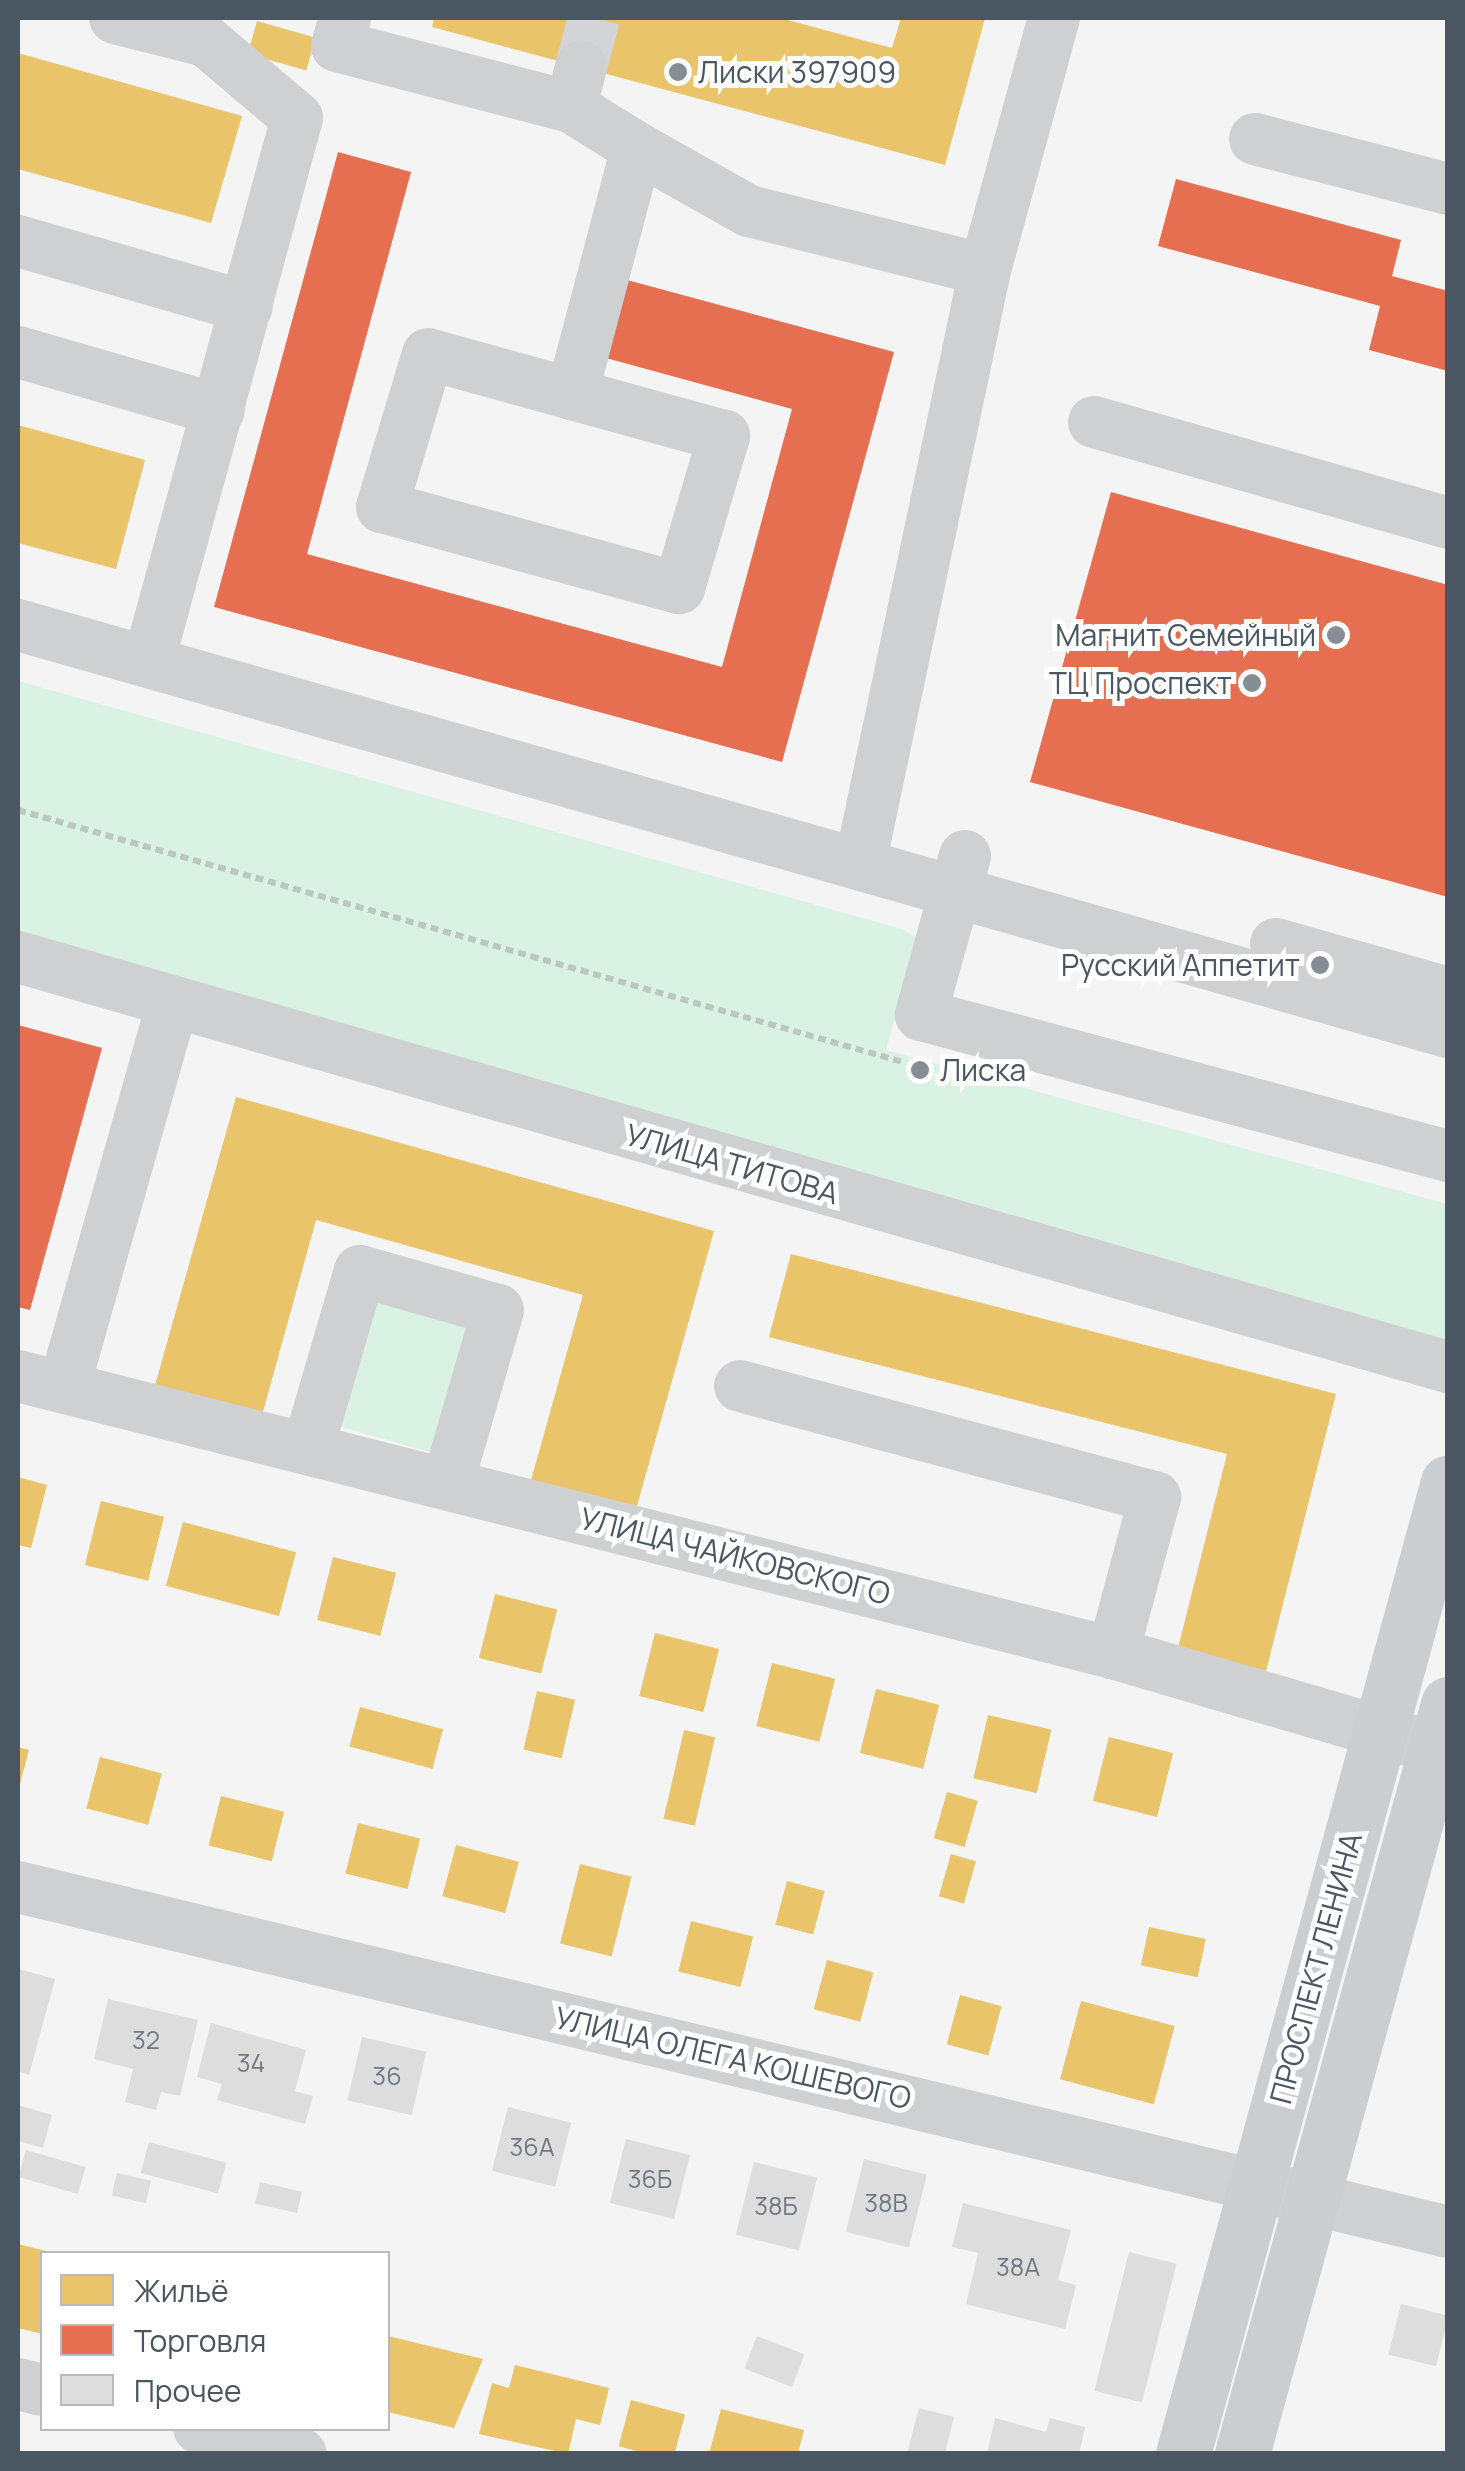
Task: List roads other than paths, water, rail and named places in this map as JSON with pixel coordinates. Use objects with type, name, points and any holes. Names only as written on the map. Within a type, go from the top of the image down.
[{"type":"main road","name":"ПРОСПЕКТ ЛЕНИНА","points":[[1184,2454],[1448,1482]]},
{"type":"main road","name":"ПРОСПЕКТ ЛЕНИНА","points":[[1242,2454],[1444,1734]]},
{"type":"street","points":[[115,18],[206,42],[298,118],[148,660]]},
{"type":"street","points":[[345,18],[337,46],[576,87],[638,148],[749,211],[985,270]]},
{"type":"street","points":[[860,864],[985,270],[1054,18]]},
{"type":"street","points":[[1255,139],[1448,189]]},
{"type":"street","points":[[572,394],[638,148]]},
{"type":"street","points":[[18,242],[247,307]]},
{"type":"street","points":[[18,352],[219,410]]},
{"type":"street","points":[[428,354],[572,394],[724,436],[679,588],[382,506],[428,354]]},
{"type":"street","points":[[1094,422],[1448,523]]},
{"type":"street","points":[[18,624],[860,864],[959,888],[1448,1032]]},
{"type":"street","points":[[1448,993],[965,856],[921,1015],[1448,1156]]},
{"type":"street","name":"УЛИЦА ТИТОВА","points":[[18,958],[1448,1367]]},
{"type":"street","points":[[41,1381],[172,1005]]},
{"type":"street","points":[[309,1444],[360,1271],[498,1310],[448,1482]]},
{"type":"street","name":"УЛИЦА ЧАЙКОВСКОГО","points":[[41,1381],[309,1444],[1113,1653],[1380,1732],[1444,1734]]},
{"type":"street","points":[[740,1386],[1155,1498],[1113,1653]]},
{"type":"street","name":"УЛИЦА ОЛЕГА КОШЕВОГО","points":[[18,1886],[1312,2196],[1448,2232]]},
{"type":"street","points":[[211,2431],[302,2454]]},
{"type":"tunnel","points":[[581,67],[594,18]]},
{"type":"place","name":"Лиски 397909","points":[[678,72]]},
{"type":"place","name":"Магнит Семейный","points":[[1336,635]]},
{"type":"place","name":"ТЦ Проспект","points":[[1252,683]]},
{"type":"place","name":"Русский Аппетит","points":[[1320,965]]},
{"type":"place","name":"Лиска","points":[[920,1070]]}]
